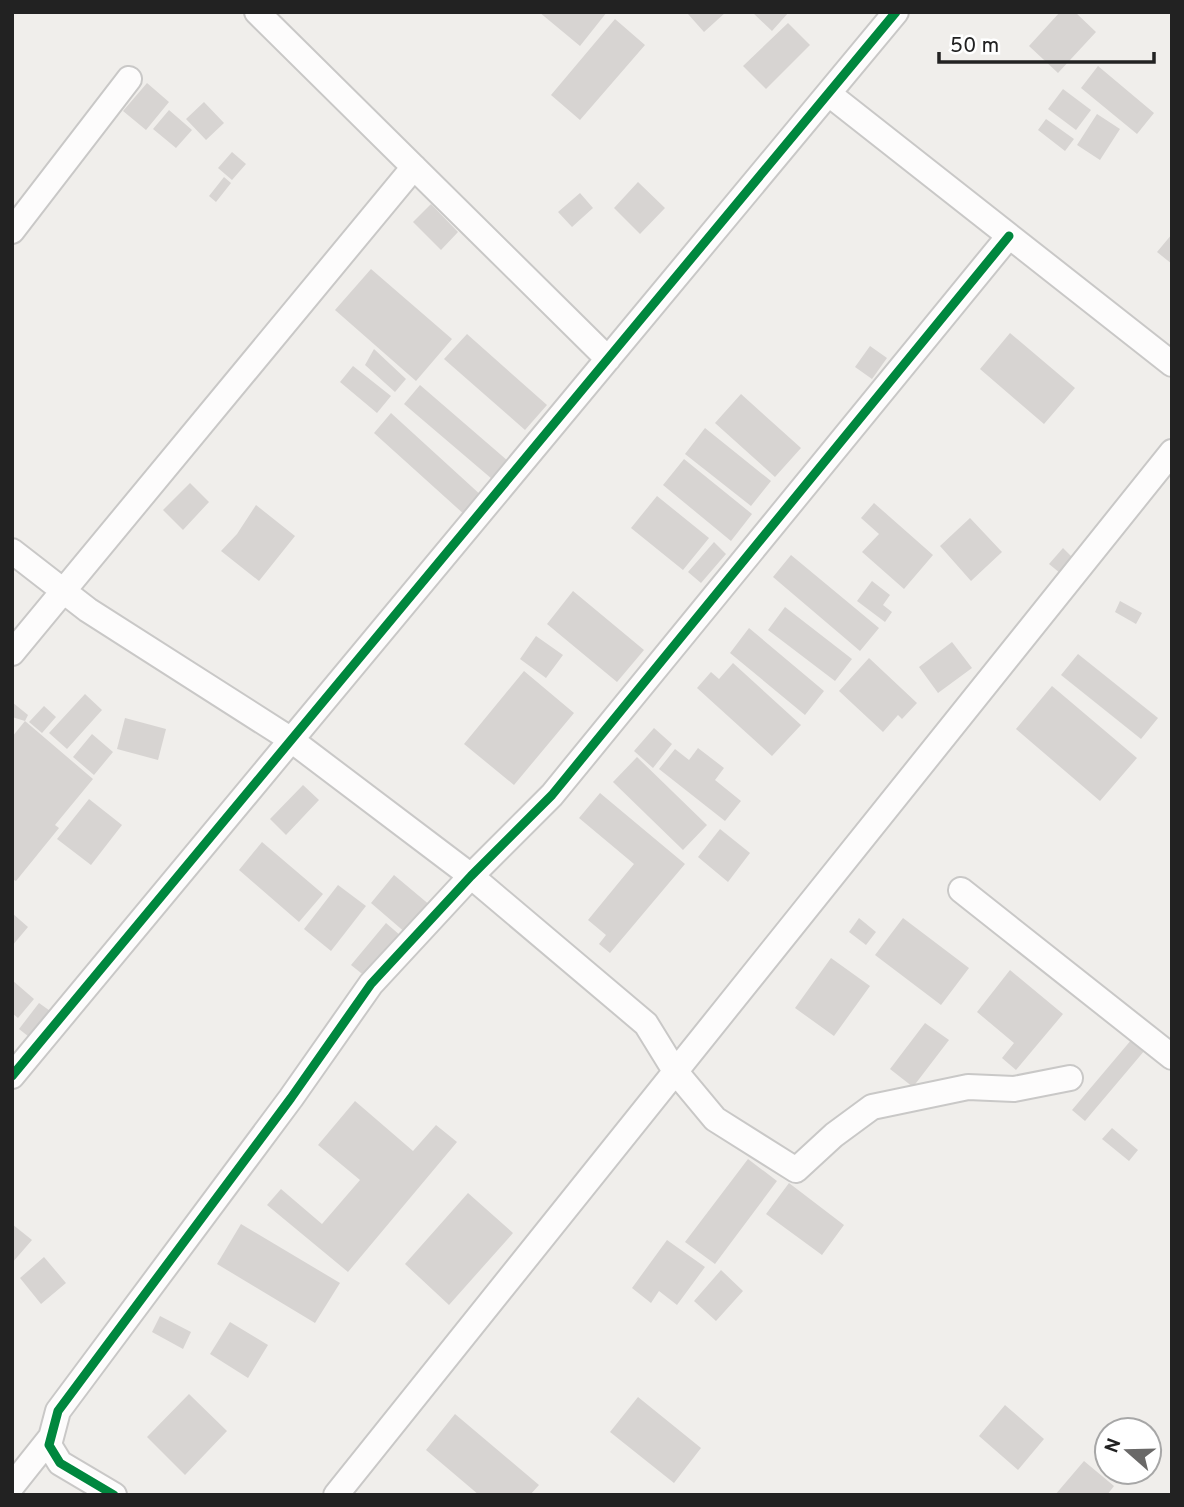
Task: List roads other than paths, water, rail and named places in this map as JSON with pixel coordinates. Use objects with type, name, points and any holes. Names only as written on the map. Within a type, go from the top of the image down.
[{"type":"street","points":[[257,12],[608,359]]},
{"type":"street","points":[[12,1076],[896,12]]},
{"type":"street","points":[[12,231],[129,79]]},
{"type":"street","points":[[829,94],[1172,365]]},
{"type":"street","points":[[12,653],[414,167]]},
{"type":"street","points":[[114,1495],[60,1463],[49,1445],[58,1411],[291,1098],[371,984],[471,876],[552,795],[1009,236]]},
{"type":"street","points":[[336,1495],[1172,452]]},
{"type":"street","points":[[12,551],[88,610],[290,739],[471,876],[646,1024],[675,1071],[715,1119],[796,1170],[834,1135],[872,1107],[968,1087],[1014,1089],[1070,1078]]},
{"type":"street","points":[[961,890],[1172,1057]]},
{"type":"street","points":[[12,1486],[51,1437]]}]
